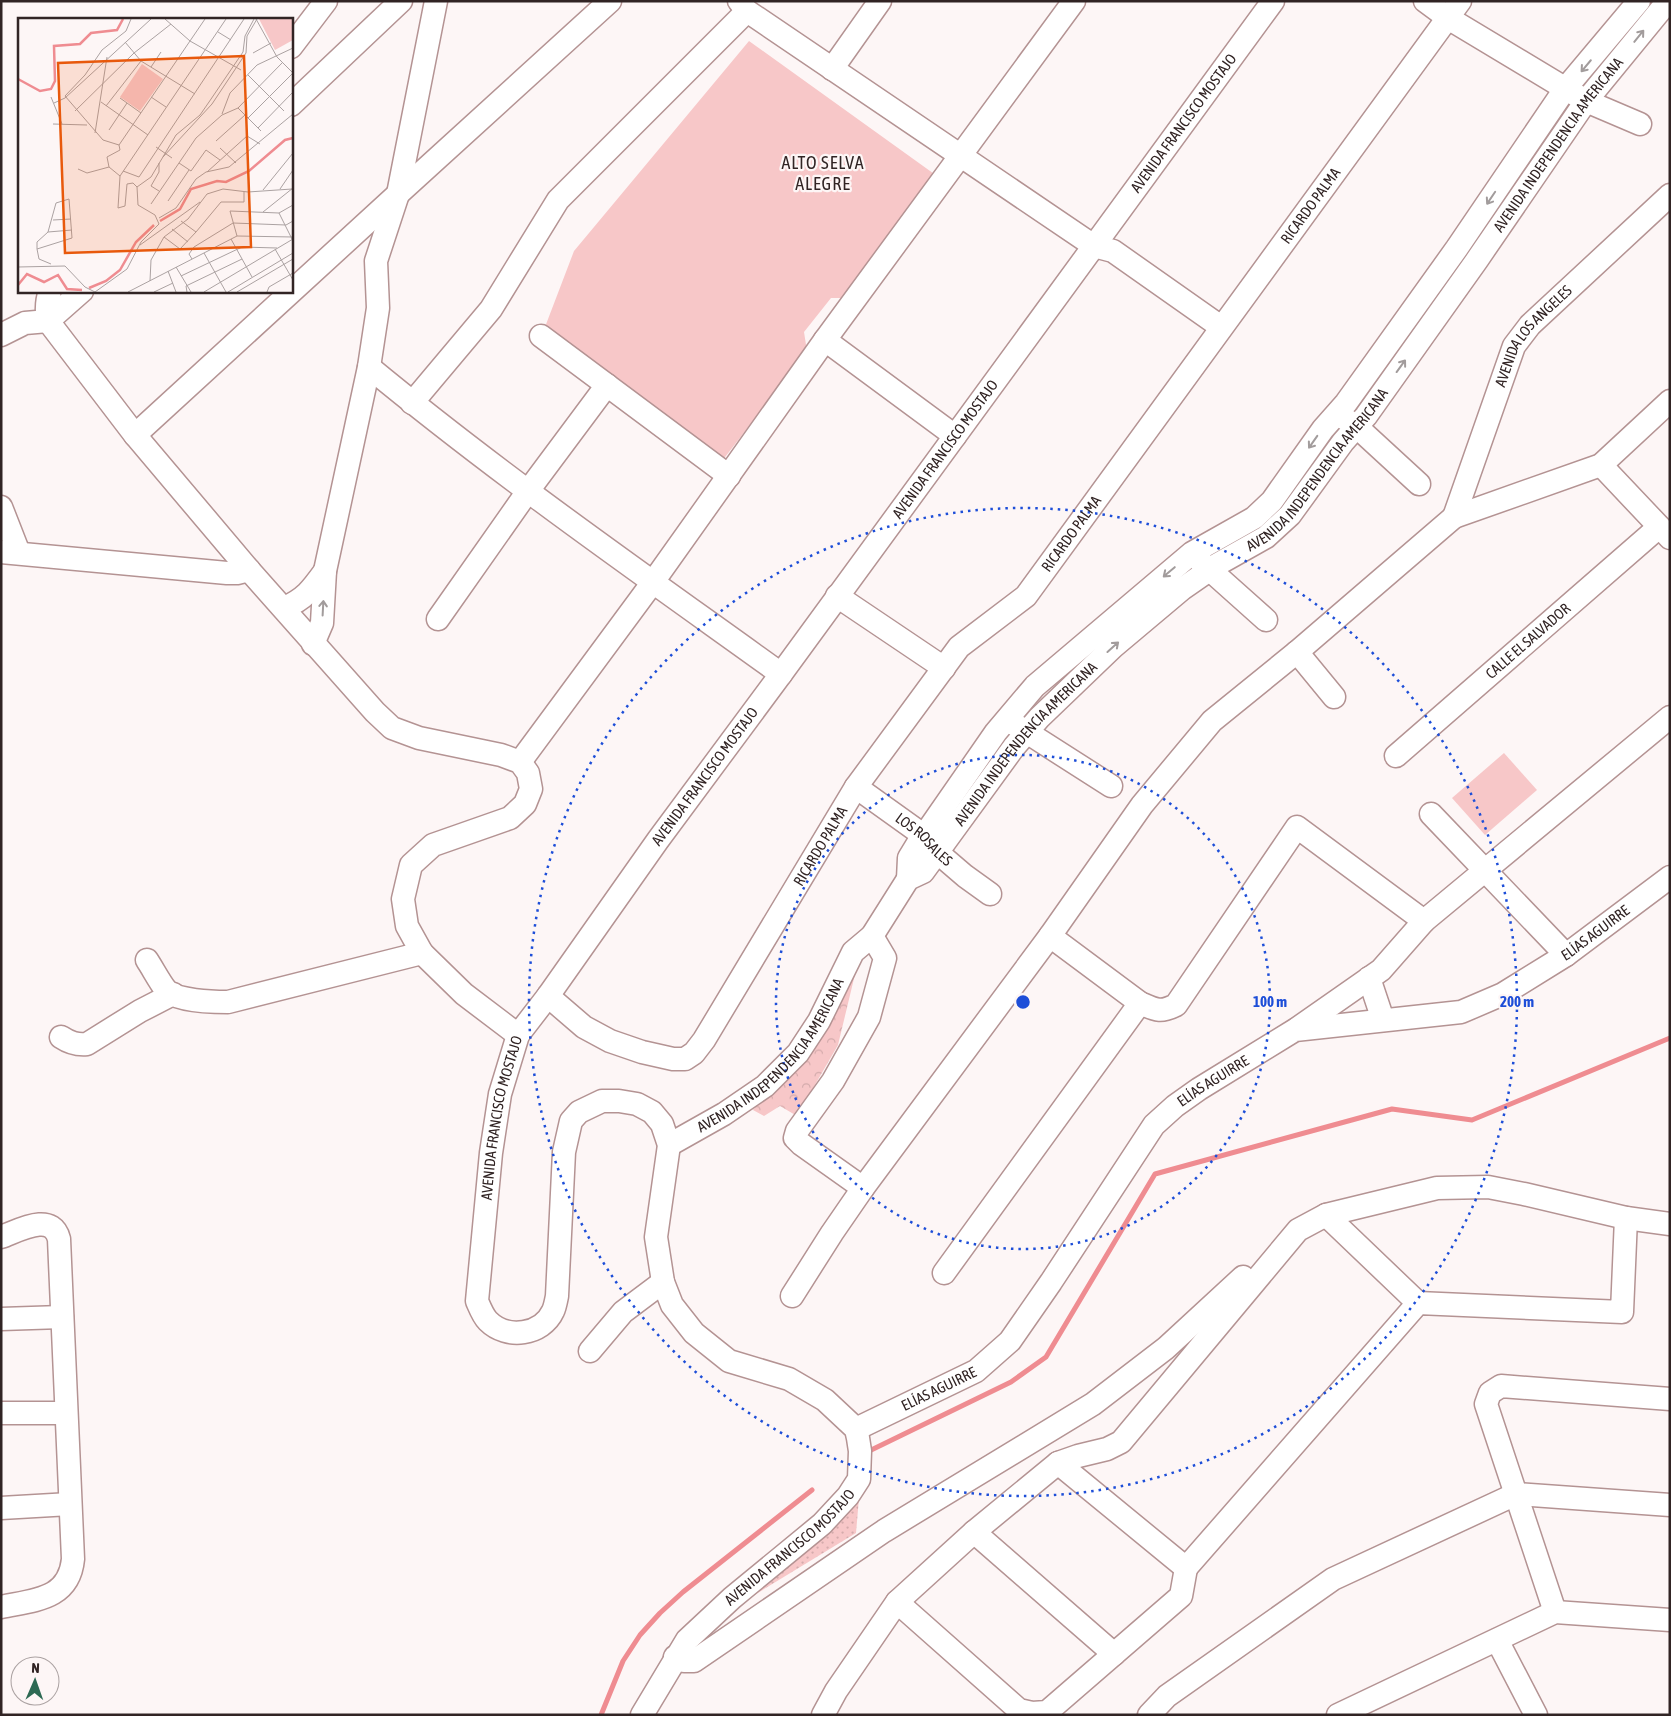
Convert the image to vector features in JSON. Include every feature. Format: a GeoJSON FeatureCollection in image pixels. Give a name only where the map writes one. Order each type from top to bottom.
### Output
{"type":"FeatureCollection","features":[{"type":"Feature","properties":{"kind":"street"},"geometry":{"type":"LineString","coordinates":[[292,46],[326,1]]}},
{"type":"Feature","properties":{"kind":"street"},"geometry":{"type":"LineString","coordinates":[[292,104],[401,1]]}},
{"type":"Feature","properties":{"kind":"street"},"geometry":{"type":"LineString","coordinates":[[313,644],[322,623],[325,571],[369,367],[378,308],[376,262],[398,194],[436,1]]}},
{"type":"Feature","properties":{"kind":"street"},"geometry":{"type":"LineString","coordinates":[[292,291],[610,1]]}},
{"type":"Feature","properties":{"kind":"street"},"geometry":{"type":"LineString","coordinates":[[832,69],[880,1]]}},
{"type":"Feature","properties":{"kind":"street"},"geometry":{"type":"LineString","coordinates":[[520,762],[653,582],[825,340],[1074,1]]}},
{"type":"Feature","properties":{"kind":"street","name":"AVENIDA FRANCISCO MOSTAJO"},"geometry":{"type":"LineString","coordinates":[[642,1715],[675,1657],[687,1640],[710,1617],[822,1524],[848,1496],[859,1479],[860,1451],[856,1429],[825,1400],[789,1379],[729,1361],[694,1333],[672,1305],[663,1282],[656,1237],[669,1145],[662,1124],[652,1112],[637,1104],[619,1101],[602,1102],[579,1112],[571,1121],[564,1152],[557,1296],[553,1312],[545,1322],[534,1329],[522,1333],[510,1333],[499,1329],[489,1322],[477,1301],[491,1153],[500,1094],[518,1035],[548,996],[658,840],[782,674],[837,596],[1274,1]]}},
{"type":"Feature","properties":{"kind":"street"},"geometry":{"type":"LineString","coordinates":[[1425,1],[1454,10],[1565,89],[1586,101],[1640,124]]}},
{"type":"Feature","properties":{"kind":"street","name":"AVENIDA INDEPENDENCIA AMERICANA"},"geometry":{"type":"LineString","coordinates":[[669,1145],[724,1114],[765,1086],[798,1053],[819,1021],[854,952],[872,936],[908,879],[908,858],[922,835],[928,830],[996,732],[1035,686],[1192,553],[1254,518],[1272,501],[1457,248],[1565,89],[1639,1]]}},
{"type":"Feature","properties":{"kind":"street","name":"AVENIDA INDEPENDENCIA AMERICANA"},"geometry":{"type":"LineString","coordinates":[[908,879],[923,872],[1039,718],[1113,647],[1182,589],[1209,570],[1266,537],[1290,515],[1357,427],[1477,260],[1586,101],[1668,1]]}},
{"type":"Feature","properties":{"kind":"street"},"geometry":{"type":"LineString","coordinates":[[412,403],[491,309],[558,200],[743,6],[832,69],[1094,246],[1113,251],[1221,327]]}},
{"type":"Feature","properties":{"kind":"street","name":"RICARDO PALMA"},"geometry":{"type":"LineString","coordinates":[[548,996],[584,1027],[610,1041],[642,1052],[673,1059],[684,1059],[694,1053],[704,1040],[856,787],[959,647],[1026,596],[1454,10]]}},
{"type":"Feature","properties":{"kind":"street","name":"AVENIDA LOS ANGELES"},"geometry":{"type":"LineString","coordinates":[[1454,517],[1514,346],[1530,325],[1670,195]]}},
{"type":"Feature","properties":{"kind":"street"},"geometry":{"type":"LineString","coordinates":[[50,292],[46,305],[48,321],[135,435],[249,570],[374,712],[392,728],[418,738],[501,755],[520,762],[528,773],[532,789],[525,804],[510,818],[433,845],[411,865],[403,899],[407,926],[422,953],[464,994],[518,1035]]}},
{"type":"Feature","properties":{"kind":"street"},"geometry":{"type":"LineString","coordinates":[[1,335],[25,322],[48,321],[81,292]]}},
{"type":"Feature","properties":{"kind":"street"},"geometry":{"type":"LineString","coordinates":[[135,435],[291,292]]}},
{"type":"Feature","properties":{"kind":"street"},"geometry":{"type":"LineString","coordinates":[[541,336],[729,476]]}},
{"type":"Feature","properties":{"kind":"street"},"geometry":{"type":"LineString","coordinates":[[825,340],[955,436]]}},
{"type":"Feature","properties":{"kind":"street"},"geometry":{"type":"LineString","coordinates":[[369,367],[412,403],[528,491],[782,674]]}},
{"type":"Feature","properties":{"kind":"street"},"geometry":{"type":"LineString","coordinates":[[438,619],[528,491],[607,385]]}},
{"type":"Feature","properties":{"kind":"street"},"geometry":{"type":"LineString","coordinates":[[792,1296],[832,1233],[864,1188],[1050,936],[1142,805],[1212,721],[1297,652],[1454,517],[1601,465],[1670,401]]}},
{"type":"Feature","properties":{"kind":"street"},"geometry":{"type":"LineString","coordinates":[[1337,414],[1357,427],[1419,484]]}},
{"type":"Feature","properties":{"kind":"street"},"geometry":{"type":"LineString","coordinates":[[1601,465],[1664,532]]}},
{"type":"Feature","properties":{"kind":"street"},"geometry":{"type":"LineString","coordinates":[[1,507],[10,553],[227,573],[249,570]]}},
{"type":"Feature","properties":{"kind":"street"},"geometry":{"type":"LineString","coordinates":[[198,569],[212,555],[216,529]]}},
{"type":"Feature","properties":{"kind":"street","name":"CALLE EL SALVADOR"},"geometry":{"type":"LineString","coordinates":[[1396,756],[1664,532]]}},
{"type":"Feature","properties":{"kind":"street"},"geometry":{"type":"LineString","coordinates":[[1192,553],[1266,620]]}},
{"type":"Feature","properties":{"kind":"street"},"geometry":{"type":"LineString","coordinates":[[284,608],[296,603],[308,594],[325,571]]}},
{"type":"Feature","properties":{"kind":"street"},"geometry":{"type":"LineString","coordinates":[[837,596],[944,668]]}},
{"type":"Feature","properties":{"kind":"street"},"geometry":{"type":"LineString","coordinates":[[1297,652],[1334,697]]}},
{"type":"Feature","properties":{"kind":"street"},"geometry":{"type":"LineString","coordinates":[[1295,1030],[1380,970],[1424,921],[1670,717]]}},
{"type":"Feature","properties":{"kind":"street"},"geometry":{"type":"LineString","coordinates":[[1007,719],[1111,786]]}},
{"type":"Feature","properties":{"kind":"street","name":"LOS ROSALES"},"geometry":{"type":"LineString","coordinates":[[856,787],[922,835],[937,852],[990,894]]}},
{"type":"Feature","properties":{"kind":"street"},"geometry":{"type":"LineString","coordinates":[[1431,814],[1566,955]]}},
{"type":"Feature","properties":{"kind":"street"},"geometry":{"type":"LineString","coordinates":[[1050,936],[1140,1003],[1164,1011],[1176,1005],[1297,827],[1424,921]]}},
{"type":"Feature","properties":{"kind":"street","name":"ELÍAS AGUIRRE"},"geometry":{"type":"LineString","coordinates":[[856,1429],[870,1420],[976,1371],[1010,1341],[1154,1125],[1198,1089],[1295,1030],[1461,1012],[1503,994],[1566,955],[1670,877]]}},
{"type":"Feature","properties":{"kind":"street"},"geometry":{"type":"LineString","coordinates":[[864,1188],[795,1138],[797,1131],[833,1081],[869,1018],[885,958],[872,936]]}},
{"type":"Feature","properties":{"kind":"street"},"geometry":{"type":"LineString","coordinates":[[146,960],[167,991],[210,1002],[228,1002],[422,953]]}},
{"type":"Feature","properties":{"kind":"street"},"geometry":{"type":"LineString","coordinates":[[1369,978],[1383,1020]]}},
{"type":"Feature","properties":{"kind":"street"},"geometry":{"type":"LineString","coordinates":[[61,1037],[79,1045],[87,1044],[140,1011],[173,994]]}},
{"type":"Feature","properties":{"kind":"street"},"geometry":{"type":"LineString","coordinates":[[944,1273],[1140,1003]]}},
{"type":"Feature","properties":{"kind":"street"},"geometry":{"type":"LineString","coordinates":[[675,1657],[684,1661],[694,1661],[884,1531],[1093,1404],[1166,1348],[1282,1241],[1326,1215],[1437,1188],[1488,1187],[1626,1218],[1670,1224]]}},
{"type":"Feature","properties":{"kind":"street"},"geometry":{"type":"LineString","coordinates":[[1326,1215],[1418,1303],[1622,1312],[1626,1218]]}},
{"type":"Feature","properties":{"kind":"street"},"geometry":{"type":"LineString","coordinates":[[1,1237],[39,1224],[48,1225],[56,1230],[59,1238],[73,1559],[72,1572],[58,1592],[46,1597],[1,1608]]}},
{"type":"Feature","properties":{"kind":"street"},"geometry":{"type":"LineString","coordinates":[[822,1715],[896,1602],[974,1532],[1058,1463],[1078,1456],[1107,1450],[1121,1442],[1298,1230]]}},
{"type":"Feature","properties":{"kind":"street"},"geometry":{"type":"LineString","coordinates":[[590,1351],[623,1312],[663,1282]]}},
{"type":"Feature","properties":{"kind":"street"},"geometry":{"type":"LineString","coordinates":[[896,1602],[1019,1710],[1032,1714],[1047,1712],[1181,1596],[1186,1568],[1418,1303]]}},
{"type":"Feature","properties":{"kind":"street"},"geometry":{"type":"LineString","coordinates":[[1,1319],[62,1317]]}},
{"type":"Feature","properties":{"kind":"street"},"geometry":{"type":"LineString","coordinates":[[1555,1612],[1486,1404],[1490,1393],[1501,1386],[1670,1398]]}},
{"type":"Feature","properties":{"kind":"street"},"geometry":{"type":"LineString","coordinates":[[1,1413],[66,1413]]}},
{"type":"Feature","properties":{"kind":"street"},"geometry":{"type":"LineString","coordinates":[[1058,1463],[1186,1568]]}},
{"type":"Feature","properties":{"kind":"street"},"geometry":{"type":"LineString","coordinates":[[1149,1715],[1167,1696],[1333,1580],[1516,1494],[1670,1505]]}},
{"type":"Feature","properties":{"kind":"street"},"geometry":{"type":"LineString","coordinates":[[1,1508],[70,1504]]}},
{"type":"Feature","properties":{"kind":"street"},"geometry":{"type":"LineString","coordinates":[[974,1532],[1114,1654]]}},
{"type":"Feature","properties":{"kind":"street"},"geometry":{"type":"LineString","coordinates":[[1338,1715],[1555,1612],[1670,1620]]}},
{"type":"Feature","properties":{"kind":"street"},"geometry":{"type":"LineString","coordinates":[[1498,1640],[1536,1715]]}},
{"type":"Feature","properties":{"kind":"green space"},"geometry":{"type":"Polygon","coordinates":[[[749,41],[937,176],[846,298],[831,298],[804,332],[807,351],[722,461],[545,327],[574,251],[749,41]]]}},
{"type":"Feature","properties":{"kind":"green space"},"geometry":{"type":"Polygon","coordinates":[[[1504,753],[1537,790],[1485,835],[1452,798],[1504,753]]]}},
{"type":"Feature","properties":{"kind":"green space"},"geometry":{"type":"Polygon","coordinates":[[[857,966],[838,1045],[797,1116],[780,1106],[764,1116],[753,1110],[797,1056],[857,966]]]}},
{"type":"Feature","properties":{"kind":"green space"},"geometry":{"type":"Polygon","coordinates":[[[859,1498],[856,1533],[720,1616],[859,1498]]]}},
{"type":"Feature","properties":{"kind":"waterway"},"geometry":{"type":"LineString","coordinates":[[865,1453],[1011,1382],[1046,1357],[1155,1174],[1392,1109],[1472,1120],[1670,1038]]}},
{"type":"Feature","properties":{"kind":"waterway"},"geometry":{"type":"LineString","coordinates":[[601,1715],[623,1661],[640,1635],[660,1613],[683,1592],[812,1490]]}},
{"type":"Feature","properties":{"kind":"district","name":"ALTO SELVA ALEGRE"},"geometry":{"type":"Point","coordinates":[823,173]}}]}
